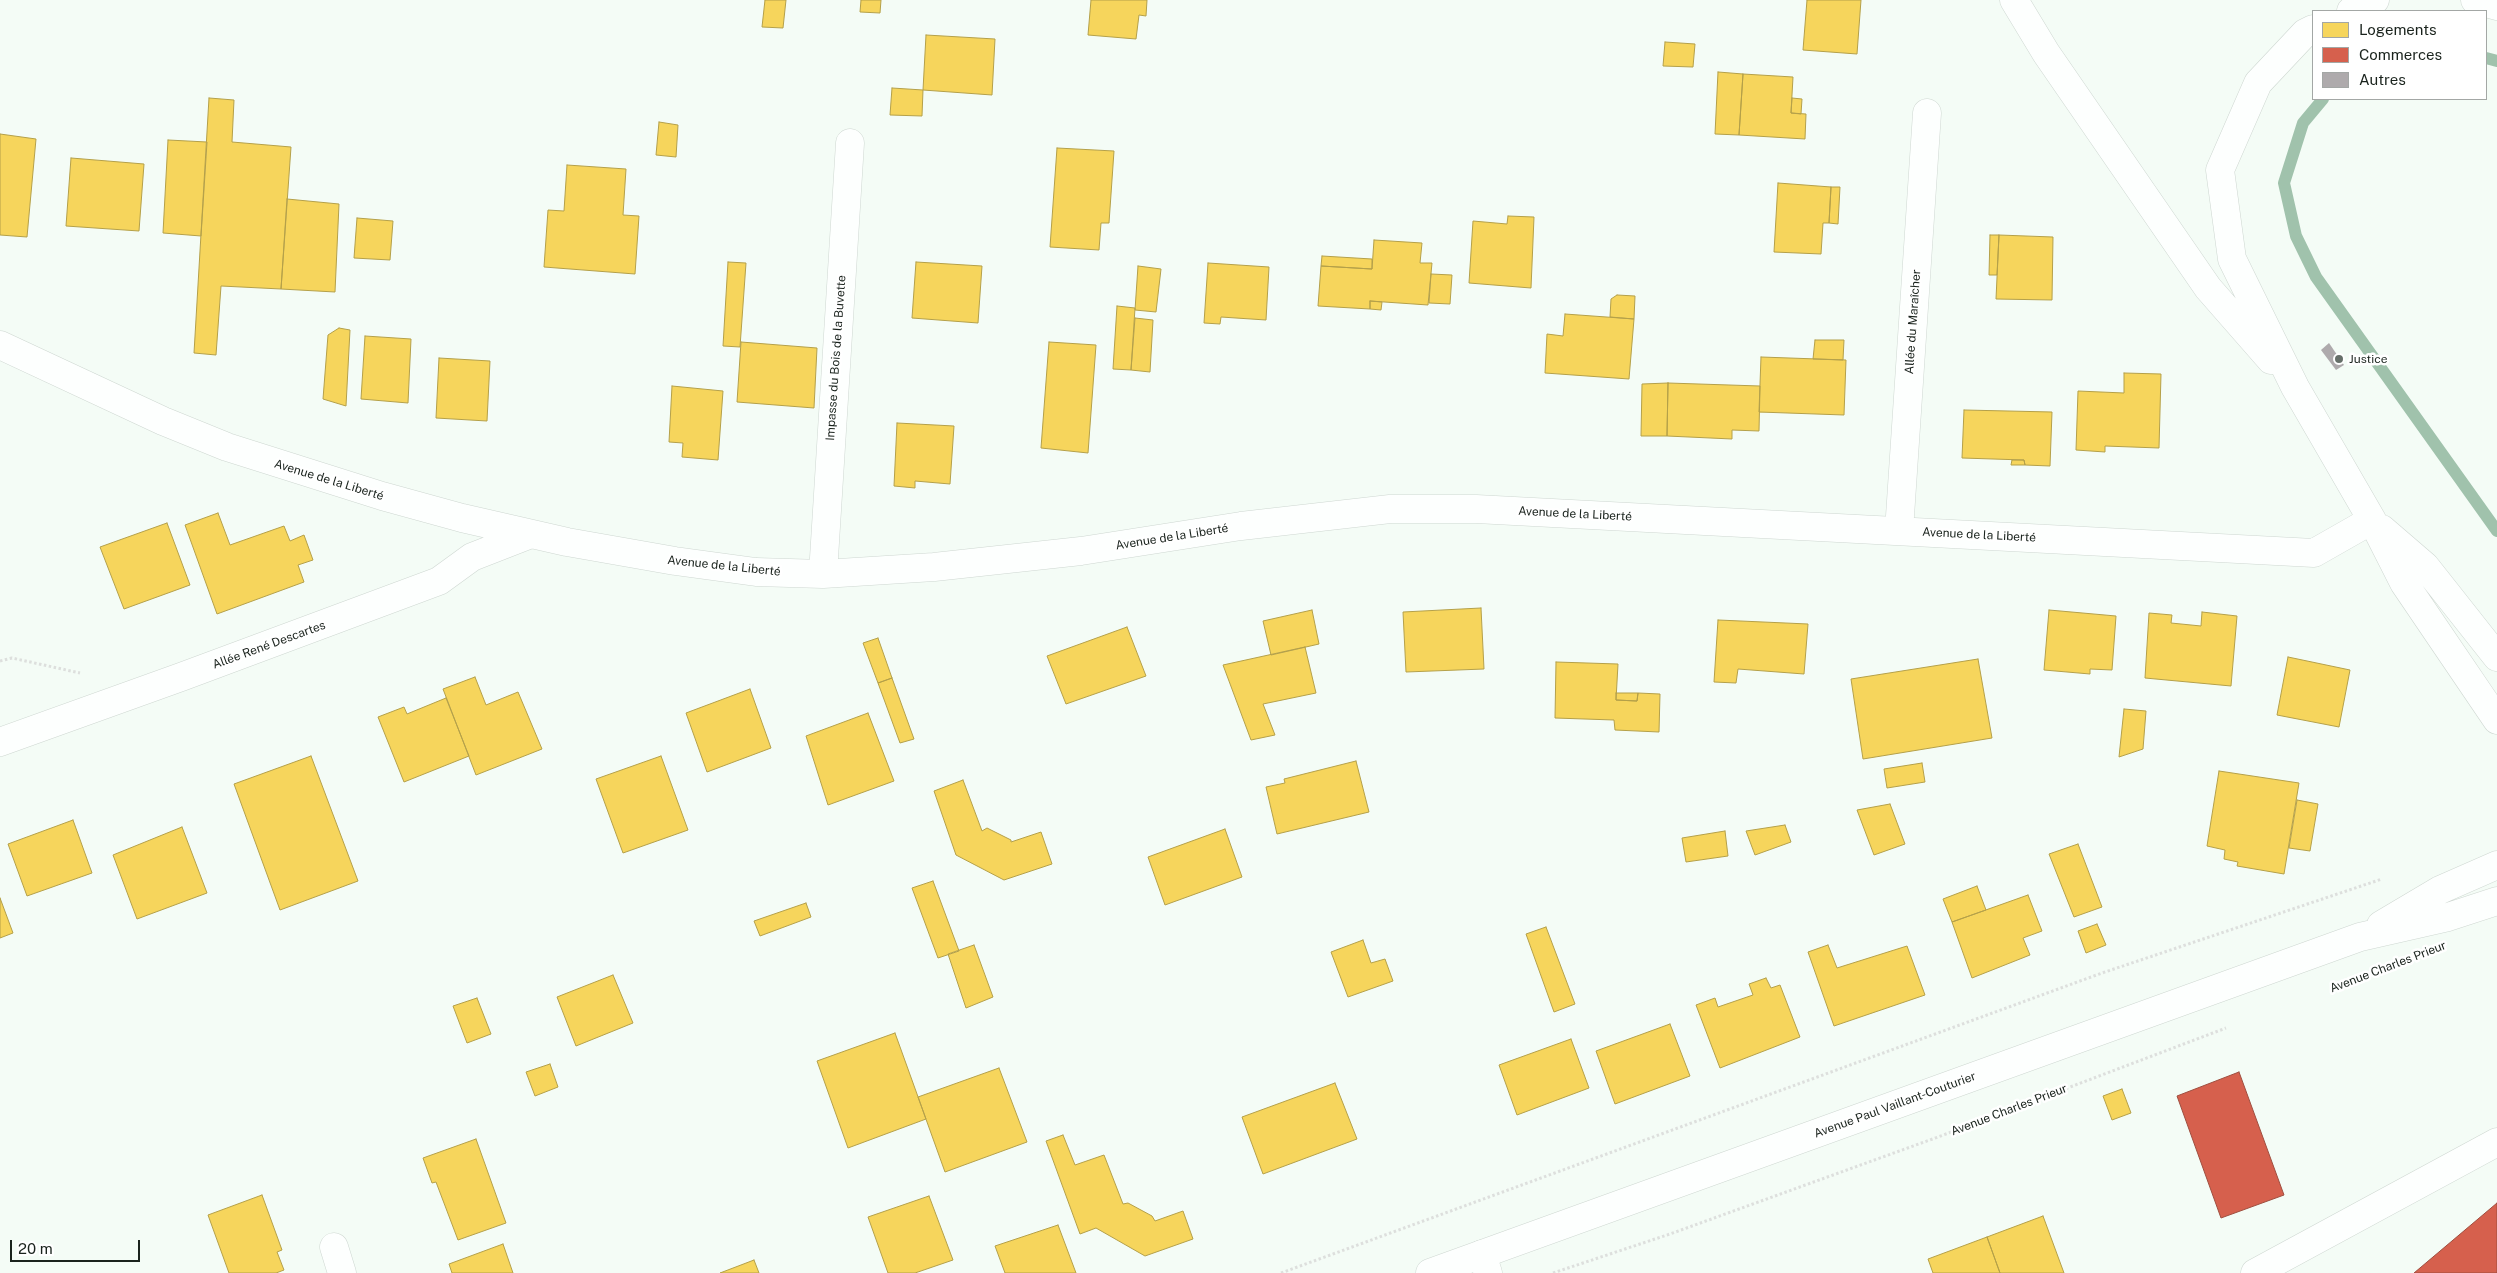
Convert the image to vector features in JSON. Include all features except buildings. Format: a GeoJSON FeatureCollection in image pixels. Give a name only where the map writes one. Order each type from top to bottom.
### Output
{"type":"FeatureCollection","features":[{"type":"Feature","properties":{"kind":"street"},"geometry":{"type":"LineString","coordinates":[[2014,0],[2046,53],[2208,288],[2295,387]]}},
{"type":"Feature","properties":{"kind":"street"},"geometry":{"type":"LineString","coordinates":[[2353,10],[2374,0]]}},
{"type":"Feature","properties":{"kind":"street"},"geometry":{"type":"LineString","coordinates":[[2475,0],[2497,6]]}},
{"type":"Feature","properties":{"kind":"street"},"geometry":{"type":"LineString","coordinates":[[2312,30],[2305,33],[2258,83],[2220,170],[2232,259],[2295,387],[2372,520],[2404,583],[2497,720]]}},
{"type":"Feature","properties":{"kind":"street","name":"Allée du Maraîcher"},"geometry":{"type":"LineString","coordinates":[[1899,531],[1926,113]]}},
{"type":"Feature","properties":{"kind":"street","name":"Impasse du Bois de la Buvette"},"geometry":{"type":"LineString","coordinates":[[823,574],[850,143]]}},
{"type":"Feature","properties":{"kind":"street","name":"Avenue de la Liberté"},"geometry":{"type":"LineString","coordinates":[[0,344],[163,421],[227,447],[382,496],[531,534],[675,561],[756,572],[823,574],[944,566],[1081,551],[1241,526],[1390,510],[1476,509],[2314,552],[2372,520]]}},
{"type":"Feature","properties":{"kind":"street"},"geometry":{"type":"LineString","coordinates":[[2372,520],[2425,566],[2497,657]]}},
{"type":"Feature","properties":{"kind":"street","name":"Allée René Descartes"},"geometry":{"type":"LineString","coordinates":[[0,742],[439,581],[472,557],[531,534]]}},
{"type":"Feature","properties":{"kind":"street","name":"Avenue Paul Vaillant-Couturier"},"geometry":{"type":"LineString","coordinates":[[2360,937],[2440,890],[2495,861]]}},
{"type":"Feature","properties":{"kind":"street","name":"Avenue Paul Vaillant-Couturier"},"geometry":{"type":"LineString","coordinates":[[1430,1273],[1485,1264],[2360,937],[2448,917],[2497,901]]}},
{"type":"Feature","properties":{"kind":"street"},"geometry":{"type":"LineString","coordinates":[[2254,1273],[2497,1142]]}},
{"type":"Feature","properties":{"kind":"street"},"geometry":{"type":"LineString","coordinates":[[334,1247],[342,1273]]}},
{"type":"Feature","properties":{"kind":"path"},"geometry":{"type":"LineString","coordinates":[[0,661],[12,658],[87,674]]}},
{"type":"Feature","properties":{"kind":"path"},"geometry":{"type":"LineString","coordinates":[[1281,1273],[2102,973],[2391,876]]}},
{"type":"Feature","properties":{"kind":"path","name":"Avenue Charles Prieur"},"geometry":{"type":"LineString","coordinates":[[1553,1273],[1670,1234],[1910,1147],[2232,1025]]}},
{"type":"Feature","properties":{"kind":"waterway"},"geometry":{"type":"LineString","coordinates":[[2487,58],[2497,61]]}},
{"type":"Feature","properties":{"kind":"waterway"},"geometry":{"type":"LineString","coordinates":[[2322,100],[2303,123],[2284,183],[2296,236],[2316,277],[2497,531]]}},
{"type":"Feature","properties":{"kind":"place","name":"Justice"},"geometry":{"type":"Point","coordinates":[2339,359]}}]}
